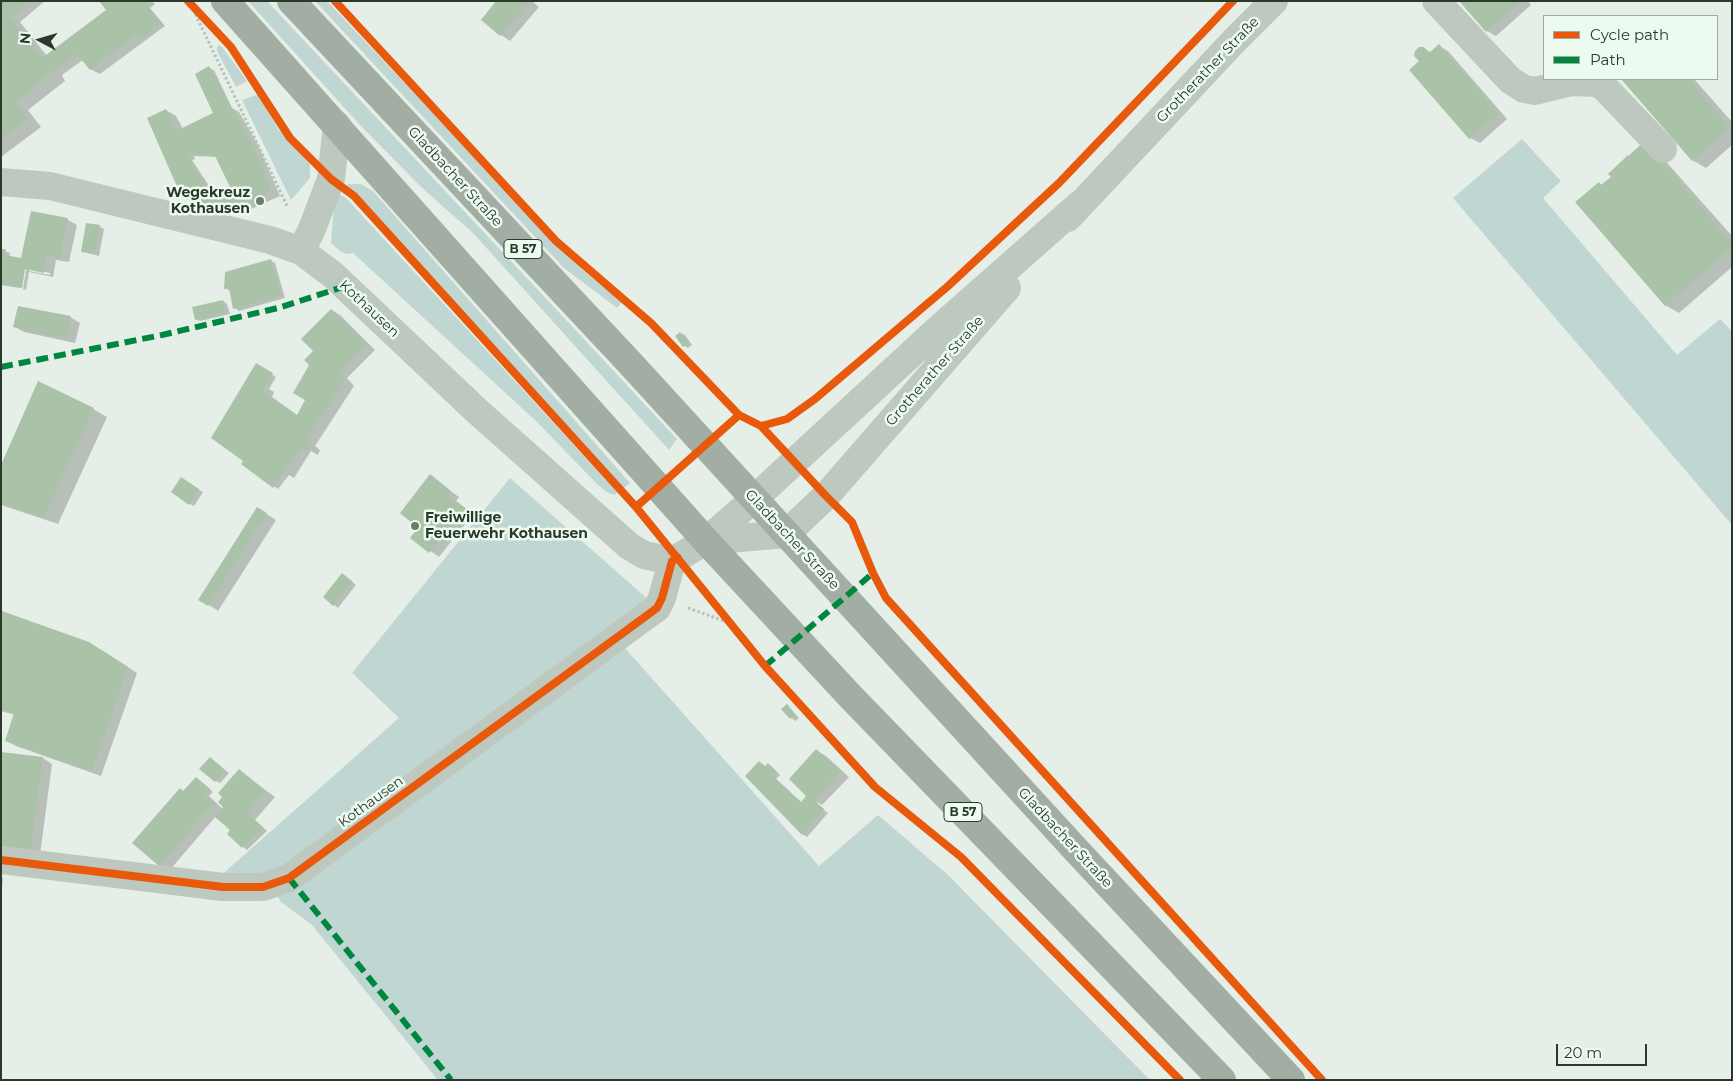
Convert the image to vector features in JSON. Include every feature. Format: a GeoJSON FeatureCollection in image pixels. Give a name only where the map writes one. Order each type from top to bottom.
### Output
{"type":"FeatureCollection","features":[{"type":"Feature","properties":{"kind":"main road","name":"B 57"},"geometry":{"type":"LineString","coordinates":[[225,1],[706,541],[850,696],[1222,1080]]}},
{"type":"Feature","properties":{"kind":"main road","name":"Gladbacher Straße"},"geometry":{"type":"LineString","coordinates":[[291,1],[629,362],[1076,850],[1291,1080]]}},
{"type":"Feature","properties":{"kind":"street","name":"Grotherather Straße"},"geometry":{"type":"LineString","coordinates":[[786,534],[826,496],[1080,204],[1274,1]]}},
{"type":"Feature","properties":{"kind":"street"},"geometry":{"type":"LineString","coordinates":[[1436,1],[1510,80],[1524,89],[1535,91],[1572,82],[1595,83],[1604,86],[1663,149]]}},
{"type":"Feature","properties":{"kind":"street"},"geometry":{"type":"LineString","coordinates":[[306,240],[331,179],[337,125]]}},
{"type":"Feature","properties":{"kind":"street","name":"Kothausen"},"geometry":{"type":"LineString","coordinates":[[1,182],[50,186],[270,240],[306,240],[334,275],[477,411],[629,546],[644,555],[672,561],[662,598],[657,608],[289,878],[263,887],[223,887],[1,860]]}},
{"type":"Feature","properties":{"kind":"street","name":"Grotherather Straße"},"geometry":{"type":"LineString","coordinates":[[706,541],[936,331],[1080,204]]}},
{"type":"Feature","properties":{"kind":"street"},"geometry":{"type":"LineString","coordinates":[[672,561],[706,541],[786,534]]}},
{"type":"Feature","properties":{"kind":"path"},"geometry":{"type":"LineString","coordinates":[[191,5],[211,26]]}},
{"type":"Feature","properties":{"kind":"path"},"geometry":{"type":"LineString","coordinates":[[191,5],[291,214],[306,240]]}},
{"type":"Feature","properties":{"kind":"path"},"geometry":{"type":"LineString","coordinates":[[662,598],[730,623]]}},
{"type":"Feature","properties":{"kind":"shaded area"},"geometry":{"type":"Polygon","coordinates":[[[248,1],[267,1],[553,306],[677,439],[669,450],[473,233],[419,185],[360,125],[248,1]]]}},
{"type":"Feature","properties":{"kind":"shaded area"},"geometry":{"type":"Polygon","coordinates":[[[315,1],[327,1],[569,257],[622,302],[617,308],[564,268],[315,1]]]}},
{"type":"Feature","properties":{"kind":"shaded area"},"geometry":{"type":"Polygon","coordinates":[[[219,45],[247,81],[236,87],[217,51],[219,45]]]}},
{"type":"Feature","properties":{"kind":"shaded area"},"geometry":{"type":"Polygon","coordinates":[[[259,94],[278,129],[310,164],[310,178],[291,200],[242,100],[259,94]]]}},
{"type":"Feature","properties":{"kind":"shaded area"},"geometry":{"type":"Polygon","coordinates":[[[1522,139],[1561,181],[1543,198],[1677,355],[1720,319],[1732,331],[1732,525],[1453,198],[1522,139]]]}},
{"type":"Feature","properties":{"kind":"shaded area"},"geometry":{"type":"Polygon","coordinates":[[[361,184],[373,191],[630,483],[623,489],[354,191],[346,185],[361,184]]]}},
{"type":"Feature","properties":{"kind":"shaded area"},"geometry":{"type":"Polygon","coordinates":[[[337,193],[346,198],[617,492],[615,495],[608,493],[598,485],[536,421],[353,253],[346,254],[331,243],[337,193]]]}},
{"type":"Feature","properties":{"kind":"shaded area"},"geometry":{"type":"Polygon","coordinates":[[[510,478],[667,616],[624,647],[819,866],[878,815],[948,875],[1150,1080],[438,1080],[312,925],[281,902],[264,876],[218,878],[399,718],[352,673],[510,478]]]}},
{"type":"Feature","properties":{"kind":"building"},"geometry":{"type":"Polygon","coordinates":[[[1,1],[30,1],[10,17],[42,58],[106,10],[99,1],[143,1],[162,23],[139,40],[135,35],[90,70],[76,53],[15,102],[28,119],[1,139],[1,1]]]}},
{"type":"Feature","properties":{"kind":"building"},"geometry":{"type":"Polygon","coordinates":[[[496,1],[530,1],[500,36],[481,20],[496,1]]]}},
{"type":"Feature","properties":{"kind":"building"},"geometry":{"type":"Polygon","coordinates":[[[1459,1],[1520,1],[1486,32],[1459,1]]]}},
{"type":"Feature","properties":{"kind":"building"},"geometry":{"type":"Polygon","coordinates":[[[1439,44],[1499,114],[1469,139],[1409,70],[1419,61],[1414,56],[1415,51],[1419,47],[1424,47],[1429,53],[1439,44]]]}},
{"type":"Feature","properties":{"kind":"building"},"geometry":{"type":"Polygon","coordinates":[[[209,66],[249,139],[272,191],[222,210],[182,198],[147,118],[166,109],[178,130],[213,113],[195,74],[209,66]],[[186,154],[212,194],[231,189],[215,156],[186,154]]]}},
{"type":"Feature","properties":{"kind":"building"},"geometry":{"type":"Polygon","coordinates":[[[1622,80],[1689,80],[1730,127],[1692,161],[1622,80]]]}},
{"type":"Feature","properties":{"kind":"building"},"geometry":{"type":"Polygon","coordinates":[[[1645,141],[1732,243],[1732,247],[1665,306],[1575,202],[1599,182],[1601,185],[1611,177],[1608,174],[1626,155],[1628,156],[1645,141]]]}},
{"type":"Feature","properties":{"kind":"building"},"geometry":{"type":"Polygon","coordinates":[[[31,211],[68,218],[60,258],[47,255],[44,273],[25,269],[22,288],[1,284],[1,249],[6,249],[5,255],[21,258],[31,211]]]}},
{"type":"Feature","properties":{"kind":"building"},"geometry":{"type":"Polygon","coordinates":[[[86,223],[100,225],[95,254],[81,252],[86,223]]]}},
{"type":"Feature","properties":{"kind":"building"},"geometry":{"type":"Polygon","coordinates":[[[271,259],[281,296],[233,309],[229,288],[224,289],[225,272],[271,259]]]}},
{"type":"Feature","properties":{"kind":"building"},"geometry":{"type":"Polygon","coordinates":[[[223,300],[226,312],[195,320],[192,307],[223,300]]]}},
{"type":"Feature","properties":{"kind":"building"},"geometry":{"type":"Polygon","coordinates":[[[18,306],[71,316],[66,339],[13,327],[18,306]]]}},
{"type":"Feature","properties":{"kind":"building"},"geometry":{"type":"Polygon","coordinates":[[[331,309],[367,344],[339,372],[345,379],[306,440],[312,444],[308,451],[302,447],[273,488],[241,464],[243,461],[211,438],[256,363],[273,373],[263,391],[297,415],[305,400],[293,393],[309,365],[304,360],[313,351],[301,339],[331,309]]]}},
{"type":"Feature","properties":{"kind":"building"},"geometry":{"type":"Polygon","coordinates":[[[680,332],[689,342],[683,347],[675,336],[680,332]]]}},
{"type":"Feature","properties":{"kind":"building"},"geometry":{"type":"Polygon","coordinates":[[[38,381],[94,408],[44,517],[1,503],[1,465],[38,381]]]}},
{"type":"Feature","properties":{"kind":"building"},"geometry":{"type":"Polygon","coordinates":[[[430,474],[451,491],[448,495],[465,508],[429,553],[410,538],[418,528],[400,513],[430,474]]]}},
{"type":"Feature","properties":{"kind":"building"},"geometry":{"type":"Polygon","coordinates":[[[181,477],[199,489],[189,505],[171,492],[181,477]]]}},
{"type":"Feature","properties":{"kind":"building"},"geometry":{"type":"Polygon","coordinates":[[[257,507],[267,513],[208,606],[198,600],[257,507]]]}},
{"type":"Feature","properties":{"kind":"building"},"geometry":{"type":"Polygon","coordinates":[[[342,573],[353,582],[333,606],[323,597],[342,573]]]}},
{"type":"Feature","properties":{"kind":"building"},"geometry":{"type":"Polygon","coordinates":[[[2,611],[89,642],[128,667],[92,772],[5,741],[14,713],[1,709],[2,611]]]}},
{"type":"Feature","properties":{"kind":"building"},"geometry":{"type":"Polygon","coordinates":[[[787,704],[796,715],[790,719],[781,709],[787,704]]]}},
{"type":"Feature","properties":{"kind":"building"},"geometry":{"type":"Polygon","coordinates":[[[816,749],[841,771],[814,800],[824,809],[802,835],[745,776],[759,761],[765,766],[768,763],[777,772],[773,776],[801,802],[806,796],[789,779],[816,749]]]}},
{"type":"Feature","properties":{"kind":"building"},"geometry":{"type":"Polygon","coordinates":[[[1,752],[43,757],[31,850],[1,846],[1,752]]]}},
{"type":"Feature","properties":{"kind":"building"},"geometry":{"type":"Polygon","coordinates":[[[210,757],[225,770],[215,782],[199,769],[210,757]]]}},
{"type":"Feature","properties":{"kind":"building"},"geometry":{"type":"Polygon","coordinates":[[[239,769],[266,791],[247,813],[264,828],[242,848],[227,834],[230,830],[215,817],[223,807],[218,802],[222,797],[218,793],[239,769]]]}},
{"type":"Feature","properties":{"kind":"building"},"geometry":{"type":"Polygon","coordinates":[[[196,777],[210,789],[204,794],[214,803],[159,866],[132,843],[180,788],[183,791],[196,777]]]}},
{"type":"Feature","properties":{"kind":"marked path"},"geometry":{"type":"LineString","coordinates":[[1,367],[162,335],[278,308],[346,286]]}},
{"type":"Feature","properties":{"kind":"marked path"},"geometry":{"type":"LineString","coordinates":[[765,666],[873,573]]}},
{"type":"Feature","properties":{"kind":"marked path"},"geometry":{"type":"LineString","coordinates":[[289,878],[451,1080]]}},
{"type":"Feature","properties":{"kind":"cycle path"},"geometry":{"type":"LineString","coordinates":[[188,1],[231,47],[290,138],[331,179],[354,196],[636,507],[765,666],[875,787],[961,857],[1180,1080]]}},
{"type":"Feature","properties":{"kind":"cycle path"},"geometry":{"type":"LineString","coordinates":[[335,1],[556,241],[651,323],[739,415],[761,426],[852,522],[873,573],[886,598],[1322,1080]]}},
{"type":"Feature","properties":{"kind":"cycle path"},"geometry":{"type":"LineString","coordinates":[[761,426],[787,419],[815,399],[947,287],[1059,183],[1233,1]]}},
{"type":"Feature","properties":{"kind":"cycle path"},"geometry":{"type":"LineString","coordinates":[[636,507],[739,415]]}},
{"type":"Feature","properties":{"kind":"cycle path"},"geometry":{"type":"LineString","coordinates":[[1,860],[223,887],[263,887],[289,878],[657,608],[662,598],[672,561],[678,558]]}},
{"type":"Feature","properties":{"kind":"place","name":"Wegekreuz Kothausen"},"geometry":{"type":"Point","coordinates":[260,201]}},
{"type":"Feature","properties":{"kind":"place","name":"Freiwillige Feuerwehr Kothausen"},"geometry":{"type":"Point","coordinates":[415,526]}}]}
